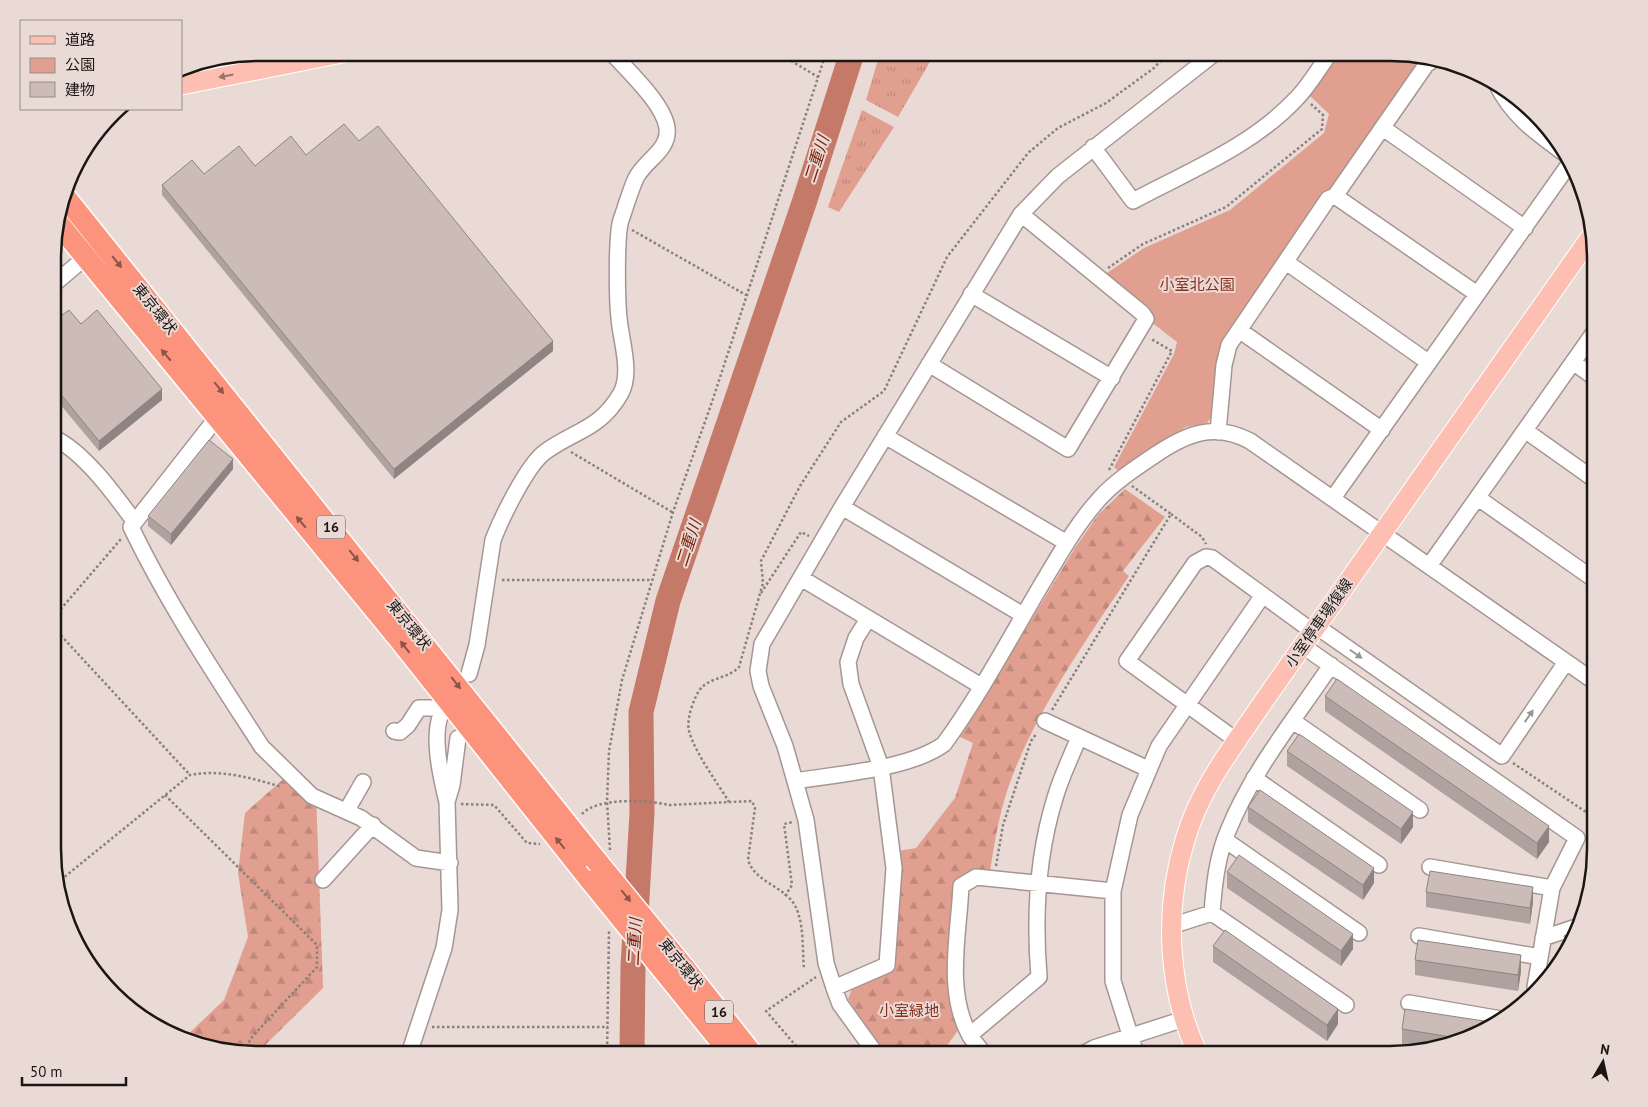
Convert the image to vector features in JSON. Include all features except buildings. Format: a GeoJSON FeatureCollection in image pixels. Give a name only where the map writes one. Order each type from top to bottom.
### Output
{"type":"FeatureCollection","features":[{"type":"Feature","properties":{"kind":"highway","name":"東京環状"},"geometry":{"type":"LineString","coordinates":[[70,202],[746,1046]]}},
{"type":"Feature","properties":{"kind":"highway","name":"東京環状"},"geometry":{"type":"LineString","coordinates":[[63,230],[218,416],[446,706],[591,881],[724,1046]]}},
{"type":"Feature","properties":{"kind":"main road"},"geometry":{"type":"LineString","coordinates":[[182,85],[298,61]]}},
{"type":"Feature","properties":{"kind":"main road","name":"小室停車場復線"},"geometry":{"type":"LineString","coordinates":[[1195,1046],[1184,1019],[1173,960],[1171,926],[1174,894],[1185,838],[1204,793],[1236,740],[1586,244]]}},
{"type":"Feature","properties":{"kind":"street"},"geometry":{"type":"LineString","coordinates":[[469,674],[477,645],[493,540],[498,526],[529,470],[543,453],[597,424],[622,391],[625,376],[619,317],[618,237],[620,224],[636,177],[661,151],[668,130],[664,114],[620,61]]}},
{"type":"Feature","properties":{"kind":"street"},"geometry":{"type":"LineString","coordinates":[[870,1046],[840,1004],[828,969],[806,820],[785,746],[761,686],[758,671],[762,644],[842,507],[1021,214],[1058,176],[1203,61]]}},
{"type":"Feature","properties":{"kind":"street"},"geometry":{"type":"LineString","coordinates":[[1093,147],[1134,201],[1248,140],[1272,122],[1300,94],[1324,61]]}},
{"type":"Feature","properties":{"kind":"street"},"geometry":{"type":"LineString","coordinates":[[1218,432],[1224,365],[1229,345],[1328,199],[1335,196],[1426,65]]}},
{"type":"Feature","properties":{"kind":"street"},"geometry":{"type":"LineString","coordinates":[[1503,97],[1525,125],[1549,142]]}},
{"type":"Feature","properties":{"kind":"street"},"geometry":{"type":"LineString","coordinates":[[1383,128],[1525,228]]}},
{"type":"Feature","properties":{"kind":"street"},"geometry":{"type":"LineString","coordinates":[[1333,498],[1565,170]]}},
{"type":"Feature","properties":{"kind":"street"},"geometry":{"type":"LineString","coordinates":[[1335,196],[1477,294]]}},
{"type":"Feature","properties":{"kind":"street"},"geometry":{"type":"LineString","coordinates":[[929,364],[1068,449],[1112,378],[1146,319],[1142,313],[1021,214]]}},
{"type":"Feature","properties":{"kind":"street"},"geometry":{"type":"LineString","coordinates":[[61,278],[102,243]]}},
{"type":"Feature","properties":{"kind":"street"},"geometry":{"type":"LineString","coordinates":[[1286,262],[1428,362]]}},
{"type":"Feature","properties":{"kind":"street"},"geometry":{"type":"LineString","coordinates":[[971,294],[1112,378]]}},
{"type":"Feature","properties":{"kind":"street"},"geometry":{"type":"LineString","coordinates":[[1239,330],[1382,430]]}},
{"type":"Feature","properties":{"kind":"street"},"geometry":{"type":"LineString","coordinates":[[1429,566],[1587,342]]}},
{"type":"Feature","properties":{"kind":"street"},"geometry":{"type":"LineString","coordinates":[[1573,362],[1587,372]]}},
{"type":"Feature","properties":{"kind":"street"},"geometry":{"type":"LineString","coordinates":[[133,524],[218,416]]}},
{"type":"Feature","properties":{"kind":"street"},"geometry":{"type":"LineString","coordinates":[[795,781],[881,767],[926,756],[944,744],[1067,543],[1090,510],[1122,478],[1182,438],[1204,431],[1233,433],[1250,440],[1587,676]]}},
{"type":"Feature","properties":{"kind":"street"},"geometry":{"type":"LineString","coordinates":[[1526,431],[1587,474]]}},
{"type":"Feature","properties":{"kind":"street"},"geometry":{"type":"LineString","coordinates":[[885,436],[1067,543]]}},
{"type":"Feature","properties":{"kind":"street"},"geometry":{"type":"LineString","coordinates":[[61,442],[67,445],[110,488],[133,524],[167,597],[262,747],[312,796],[347,810],[373,825],[416,858],[450,863]]}},
{"type":"Feature","properties":{"kind":"street"},"geometry":{"type":"LineString","coordinates":[[1478,498],[1587,574]]}},
{"type":"Feature","properties":{"kind":"street"},"geometry":{"type":"LineString","coordinates":[[842,507],[1023,615]]}},
{"type":"Feature","properties":{"kind":"street"},"geometry":{"type":"LineString","coordinates":[[1236,740],[1127,661],[1195,562],[1206,557],[1212,558],[1263,595],[1310,634],[1502,756],[1566,662]]}},
{"type":"Feature","properties":{"kind":"street"},"geometry":{"type":"LineString","coordinates":[[801,578],[981,686]]}},
{"type":"Feature","properties":{"kind":"street"},"geometry":{"type":"LineString","coordinates":[[1133,1046],[1113,981],[1113,891],[1130,815],[1159,746],[1186,704],[1263,595]]}},
{"type":"Feature","properties":{"kind":"street"},"geometry":{"type":"LineString","coordinates":[[834,988],[888,965],[894,868],[881,767],[851,684],[848,662],[856,638],[868,619]]}},
{"type":"Feature","properties":{"kind":"street"},"geometry":{"type":"LineString","coordinates":[[1310,634],[1331,665],[1577,838],[1552,888],[1536,981]]}},
{"type":"Feature","properties":{"kind":"street"},"geometry":{"type":"LineString","coordinates":[[1212,913],[1220,859],[1225,840],[1254,778],[1331,665]]}},
{"type":"Feature","properties":{"kind":"street"},"geometry":{"type":"LineString","coordinates":[[394,731],[400,732],[408,725],[419,708],[446,706],[437,731],[442,782],[447,803],[450,910],[444,948],[412,1046]]}},
{"type":"Feature","properties":{"kind":"street"},"geometry":{"type":"LineString","coordinates":[[1045,721],[1148,769]]}},
{"type":"Feature","properties":{"kind":"street"},"geometry":{"type":"LineString","coordinates":[[1293,722],[1420,810]]}},
{"type":"Feature","properties":{"kind":"street"},"geometry":{"type":"LineString","coordinates":[[970,1035],[1039,977],[1035,935],[1038,884],[1055,796],[1078,737]]}},
{"type":"Feature","properties":{"kind":"street"},"geometry":{"type":"LineString","coordinates":[[447,803],[452,785],[458,738]]}},
{"type":"Feature","properties":{"kind":"street"},"geometry":{"type":"LineString","coordinates":[[1254,778],[1379,865]]}},
{"type":"Feature","properties":{"kind":"street"},"geometry":{"type":"LineString","coordinates":[[347,810],[362,782]]}},
{"type":"Feature","properties":{"kind":"street"},"geometry":{"type":"LineString","coordinates":[[323,880],[373,825]]}},
{"type":"Feature","properties":{"kind":"street"},"geometry":{"type":"LineString","coordinates":[[1225,840],[1358,933]]}},
{"type":"Feature","properties":{"kind":"street"},"geometry":{"type":"LineString","coordinates":[[1430,867],[1552,888]]}},
{"type":"Feature","properties":{"kind":"street"},"geometry":{"type":"LineString","coordinates":[[978,1046],[970,1035],[959,1004],[956,984],[961,886],[976,878],[1113,891]]}},
{"type":"Feature","properties":{"kind":"street"},"geometry":{"type":"LineString","coordinates":[[1171,926],[1212,913]]}},
{"type":"Feature","properties":{"kind":"street"},"geometry":{"type":"LineString","coordinates":[[1212,913],[1346,1005]]}},
{"type":"Feature","properties":{"kind":"street"},"geometry":{"type":"LineString","coordinates":[[1543,938],[1569,929]]}},
{"type":"Feature","properties":{"kind":"street"},"geometry":{"type":"LineString","coordinates":[[1419,936],[1540,957]]}},
{"type":"Feature","properties":{"kind":"street"},"geometry":{"type":"LineString","coordinates":[[1409,1004],[1491,1017]]}},
{"type":"Feature","properties":{"kind":"street"},"geometry":{"type":"LineString","coordinates":[[1100,1046],[1184,1019]]}},
{"type":"Feature","properties":{"kind":"path"},"geometry":{"type":"LineString","coordinates":[[792,61],[818,77]]}},
{"type":"Feature","properties":{"kind":"path"},"geometry":{"type":"LineString","coordinates":[[607,802],[609,751],[622,680],[672,512],[823,61]]}},
{"type":"Feature","properties":{"kind":"path"},"geometry":{"type":"LineString","coordinates":[[729,802],[692,740],[688,728],[693,703],[702,687],[733,674],[739,667],[763,584],[761,561],[800,486],[841,422],[884,391],[947,257],[1028,153],[1058,128],[1106,103],[1146,74],[1159,61]]}},
{"type":"Feature","properties":{"kind":"path"},"geometry":{"type":"LineString","coordinates":[[1097,276],[1143,244],[1226,207],[1322,129],[1323,115],[1300,94]]}},
{"type":"Feature","properties":{"kind":"path"},"geometry":{"type":"LineString","coordinates":[[620,224],[746,295]]}},
{"type":"Feature","properties":{"kind":"path"},"geometry":{"type":"LineString","coordinates":[[1139,332],[1172,351],[1108,469],[1202,537],[1212,558]]}},
{"type":"Feature","properties":{"kind":"path"},"geometry":{"type":"LineString","coordinates":[[562,442],[572,453],[672,512]]}},
{"type":"Feature","properties":{"kind":"path"},"geometry":{"type":"LineString","coordinates":[[994,879],[1003,824],[1031,741],[1171,514]]}},
{"type":"Feature","properties":{"kind":"path"},"geometry":{"type":"LineString","coordinates":[[61,609],[133,524]]}},
{"type":"Feature","properties":{"kind":"path"},"geometry":{"type":"LineString","coordinates":[[759,596],[801,532],[822,542]]}},
{"type":"Feature","properties":{"kind":"path"},"geometry":{"type":"LineString","coordinates":[[488,580],[652,580]]}},
{"type":"Feature","properties":{"kind":"path"},"geometry":{"type":"LineString","coordinates":[[61,636],[190,775]]}},
{"type":"Feature","properties":{"kind":"path"},"geometry":{"type":"LineString","coordinates":[[1502,756],[1587,813]]}},
{"type":"Feature","properties":{"kind":"path"},"geometry":{"type":"LineString","coordinates":[[63,878],[190,775],[218,772],[236,774],[284,788]]}},
{"type":"Feature","properties":{"kind":"path"},"geometry":{"type":"LineString","coordinates":[[164,795],[317,945],[318,967],[252,1037],[247,1045]]}},
{"type":"Feature","properties":{"kind":"path"},"geometry":{"type":"LineString","coordinates":[[580,816],[591,806],[607,802],[670,805],[752,801],[755,808],[748,860],[758,877],[792,901],[799,914],[804,969]]}},
{"type":"Feature","properties":{"kind":"path"},"geometry":{"type":"LineString","coordinates":[[447,803],[494,805],[527,843],[542,844]]}},
{"type":"Feature","properties":{"kind":"path"},"geometry":{"type":"LineString","coordinates":[[785,896],[792,885],[784,824],[806,820]]}},
{"type":"Feature","properties":{"kind":"path"},"geometry":{"type":"LineString","coordinates":[[795,1046],[766,1011],[828,969]]}},
{"type":"Feature","properties":{"kind":"path"},"geometry":{"type":"LineString","coordinates":[[418,1027],[608,1026]]}},
{"type":"Feature","properties":{"kind":"green space"},"geometry":{"type":"Polygon","coordinates":[[[878,61],[930,61],[898,117],[866,100],[878,61]]]}},
{"type":"Feature","properties":{"kind":"green space","name":"小室北公園"},"geometry":{"type":"Polygon","coordinates":[[[1333,61],[1390,61],[1422,64],[1234,328],[1213,415],[1207,423],[1186,427],[1118,471],[1114,467],[1174,354],[1177,342],[1150,321],[1147,306],[1104,275],[1144,248],[1230,210],[1324,133],[1329,114],[1308,94],[1333,61]]]}},
{"type":"Feature","properties":{"kind":"green space"},"geometry":{"type":"Polygon","coordinates":[[[862,110],[894,127],[839,212],[828,207],[862,110]]]}},
{"type":"Feature","properties":{"kind":"green space","name":"小室緑地"},"geometry":{"type":"Polygon","coordinates":[[[1125,489],[1165,517],[1123,571],[1129,576],[1066,671],[1025,746],[1005,796],[990,872],[970,870],[955,883],[949,975],[954,1011],[959,1029],[947,1046],[882,1046],[848,999],[852,989],[895,969],[898,851],[916,848],[955,798],[973,743],[960,737],[1075,548],[1098,515],[1125,489]]]}},
{"type":"Feature","properties":{"kind":"green space"},"geometry":{"type":"Polygon","coordinates":[[[289,774],[316,792],[323,988],[264,1046],[220,1042],[189,1033],[224,1000],[248,937],[238,873],[245,813],[289,774]]]}},
{"type":"Feature","properties":{"kind":"waterway","name":"二重川"},"geometry":{"type":"LineString","coordinates":[[632,1046],[633,966],[642,813],[641,712],[668,601],[805,200],[849,61]]}}]}
